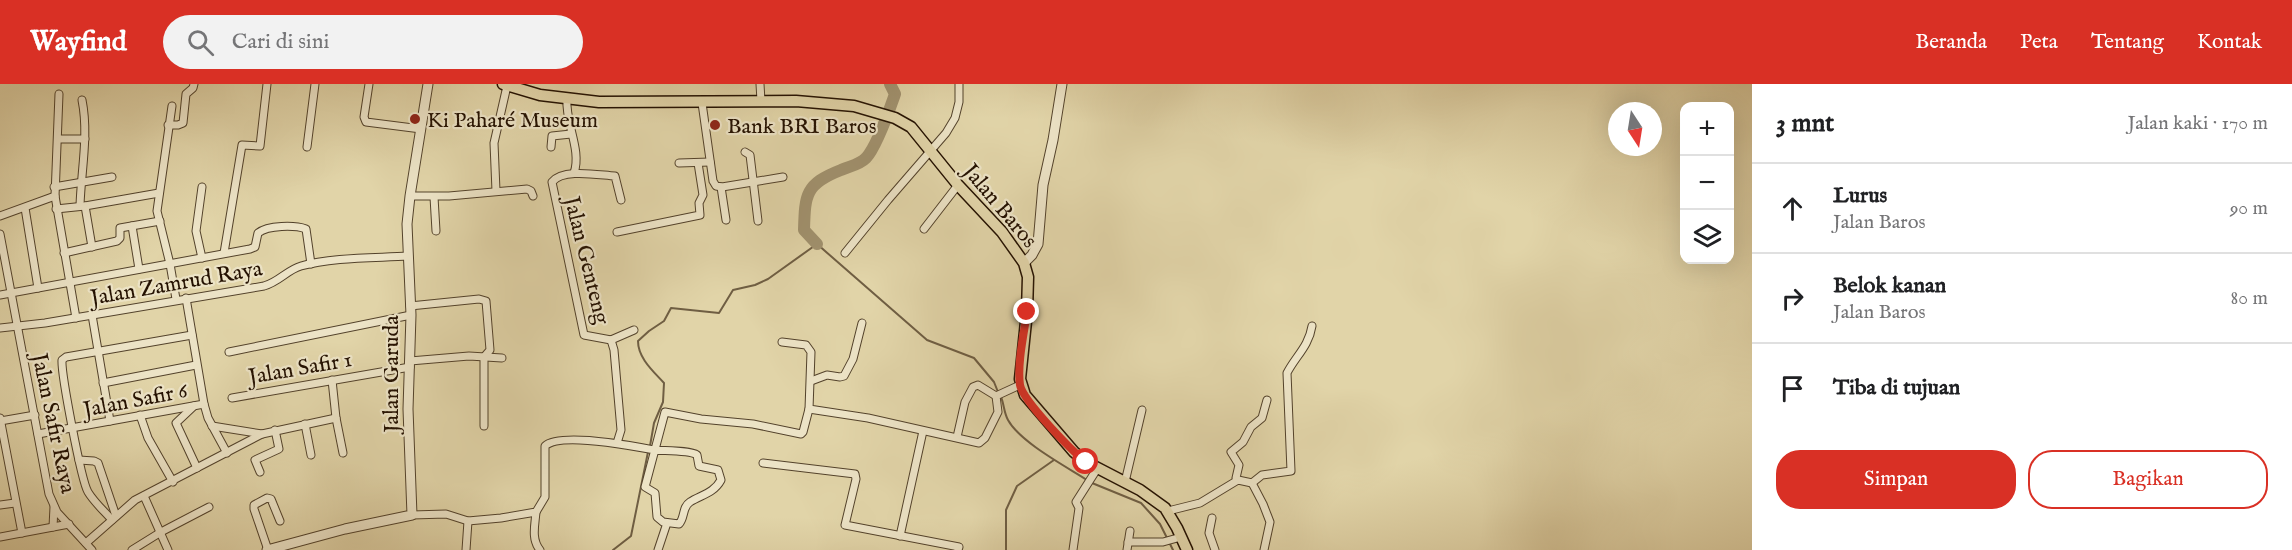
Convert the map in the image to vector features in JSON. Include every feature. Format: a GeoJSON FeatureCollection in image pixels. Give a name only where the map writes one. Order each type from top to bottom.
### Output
{"type":"FeatureCollection","features":[{"type":"Feature","properties":{"kind":"main road"},"geometry":{"type":"LineString","coordinates":[[505,85],[526,92],[599,102],[761,101]]}},
{"type":"Feature","properties":{"kind":"main road","name":"Jalan Baros"},"geometry":{"type":"LineString","coordinates":[[761,101],[832,104],[872,109],[911,127],[958,185],[1002,232],[1024,262],[1028,277],[1020,385]]}},
{"type":"Feature","properties":{"kind":"main road"},"geometry":{"type":"LineString","coordinates":[[1020,385],[1024,395],[1074,452],[1095,472],[1125,482],[1155,499],[1168,511],[1174,539],[1187,550]]}},
{"type":"Feature","properties":{"kind":"street"},"geometry":{"type":"LineString","coordinates":[[168,124],[183,123],[186,94],[194,84]]}},
{"type":"Feature","properties":{"kind":"street"},"geometry":{"type":"LineString","coordinates":[[224,254],[242,145],[260,146],[267,84]]}},
{"type":"Feature","properties":{"kind":"street"},"geometry":{"type":"LineString","coordinates":[[307,147],[315,84]]}},
{"type":"Feature","properties":{"kind":"street"},"geometry":{"type":"LineString","coordinates":[[369,84],[364,117],[366,122],[421,129]]}},
{"type":"Feature","properties":{"kind":"street","name":"Jalan Garuda"},"geometry":{"type":"LineString","coordinates":[[412,515],[408,409],[410,310],[407,224],[428,84]]}},
{"type":"Feature","properties":{"kind":"street"},"geometry":{"type":"LineString","coordinates":[[760,84],[761,101]]}},
{"type":"Feature","properties":{"kind":"street"},"geometry":{"type":"LineString","coordinates":[[845,253],[940,141],[955,118],[959,102],[959,84]]}},
{"type":"Feature","properties":{"kind":"street"},"geometry":{"type":"LineString","coordinates":[[1024,262],[1032,255],[1038,244],[1043,185],[1062,84]]}},
{"type":"Feature","properties":{"kind":"street"},"geometry":{"type":"LineString","coordinates":[[496,191],[495,143],[505,85]]}},
{"type":"Feature","properties":{"kind":"street"},"geometry":{"type":"LineString","coordinates":[[59,94],[54,187],[76,318]]}},
{"type":"Feature","properties":{"kind":"street","name":"Jalan Genteng"},"geometry":{"type":"LineString","coordinates":[[567,99],[567,118],[576,160],[574,173],[555,178],[552,183],[584,335],[611,340],[614,350],[621,430],[617,443]]}},
{"type":"Feature","properties":{"kind":"street"},"geometry":{"type":"LineString","coordinates":[[81,100],[85,118],[85,139],[80,182],[82,206],[92,247]]}},
{"type":"Feature","properties":{"kind":"street"},"geometry":{"type":"LineString","coordinates":[[702,102],[713,182],[716,186],[783,177]]}},
{"type":"Feature","properties":{"kind":"street"},"geometry":{"type":"LineString","coordinates":[[172,106],[157,211],[176,299]]}},
{"type":"Feature","properties":{"kind":"street"},"geometry":{"type":"LineString","coordinates":[[551,147],[552,136],[571,134]]}},
{"type":"Feature","properties":{"kind":"street"},"geometry":{"type":"LineString","coordinates":[[58,139],[85,139]]}},
{"type":"Feature","properties":{"kind":"street"},"geometry":{"type":"LineString","coordinates":[[745,152],[750,154],[758,221]]}},
{"type":"Feature","properties":{"kind":"street"},"geometry":{"type":"LineString","coordinates":[[679,163],[710,162]]}},
{"type":"Feature","properties":{"kind":"street"},"geometry":{"type":"LineString","coordinates":[[617,232],[700,215],[699,201],[703,195],[698,163]]}},
{"type":"Feature","properties":{"kind":"street"},"geometry":{"type":"LineString","coordinates":[[574,173],[615,176],[621,200]]}},
{"type":"Feature","properties":{"kind":"street"},"geometry":{"type":"LineString","coordinates":[[54,187],[112,177]]}},
{"type":"Feature","properties":{"kind":"street"},"geometry":{"type":"LineString","coordinates":[[924,230],[958,185]]}},
{"type":"Feature","properties":{"kind":"street"},"geometry":{"type":"LineString","coordinates":[[202,187],[196,231],[202,258]]}},
{"type":"Feature","properties":{"kind":"street"},"geometry":{"type":"LineString","coordinates":[[721,187],[726,220]]}},
{"type":"Feature","properties":{"kind":"street"},"geometry":{"type":"LineString","coordinates":[[410,196],[434,197],[527,189],[531,190],[533,196]]}},
{"type":"Feature","properties":{"kind":"street"},"geometry":{"type":"LineString","coordinates":[[56,208],[159,193]]}},
{"type":"Feature","properties":{"kind":"street"},"geometry":{"type":"LineString","coordinates":[[0,216],[55,196]]}},
{"type":"Feature","properties":{"kind":"street"},"geometry":{"type":"LineString","coordinates":[[434,197],[436,231]]}},
{"type":"Feature","properties":{"kind":"street"},"geometry":{"type":"LineString","coordinates":[[25,208],[38,288]]}},
{"type":"Feature","properties":{"kind":"street"},"geometry":{"type":"LineString","coordinates":[[64,253],[118,240],[120,229],[160,221]]}},
{"type":"Feature","properties":{"kind":"street"},"geometry":{"type":"LineString","coordinates":[[132,226],[139,269]]}},
{"type":"Feature","properties":{"kind":"street"},"geometry":{"type":"LineString","coordinates":[[0,295],[253,248],[258,233],[263,229],[303,228],[308,233],[311,264]]}},
{"type":"Feature","properties":{"kind":"street","name":"Jalan Safir Raya"},"geometry":{"type":"LineString","coordinates":[[0,234],[9,293],[49,494],[54,507],[92,550]]}},
{"type":"Feature","properties":{"kind":"street","name":"Jalan Zamrud Raya"},"geometry":{"type":"LineString","coordinates":[[0,328],[76,318],[274,283],[293,269],[311,264],[408,256]]}},
{"type":"Feature","properties":{"kind":"street"},"geometry":{"type":"LineString","coordinates":[[186,298],[204,404],[212,426],[227,453]]}},
{"type":"Feature","properties":{"kind":"street"},"geometry":{"type":"LineString","coordinates":[[229,352],[410,310],[485,300],[490,350],[484,357],[484,426]]}},
{"type":"Feature","properties":{"kind":"street"},"geometry":{"type":"LineString","coordinates":[[92,315],[110,422]]}},
{"type":"Feature","properties":{"kind":"street"},"geometry":{"type":"LineString","coordinates":[[811,381],[827,375],[844,376],[853,359],[862,322]]}},
{"type":"Feature","properties":{"kind":"street"},"geometry":{"type":"LineString","coordinates":[[1252,483],[1262,475],[1292,470],[1287,374],[1293,361],[1306,345],[1312,327]]}},
{"type":"Feature","properties":{"kind":"street"},"geometry":{"type":"LineString","coordinates":[[611,340],[634,330]]}},
{"type":"Feature","properties":{"kind":"street"},"geometry":{"type":"LineString","coordinates":[[114,518],[88,492],[79,460],[62,360],[66,357],[192,335]]}},
{"type":"Feature","properties":{"kind":"street"},"geometry":{"type":"LineString","coordinates":[[540,550],[534,537],[536,512],[545,497],[544,448],[546,444],[555,441],[617,443],[652,450],[695,453],[698,465],[718,470],[721,476],[717,487],[688,504],[682,522],[667,523],[657,517],[655,493],[645,487],[652,450],[665,411],[701,419],[753,424],[801,434],[809,409],[812,357],[806,345],[782,342]]}},
{"type":"Feature","properties":{"kind":"street","name":"Jalan Safir 1"},"geometry":{"type":"LineString","coordinates":[[232,398],[410,364],[469,356],[502,358]]}},
{"type":"Feature","properties":{"kind":"street"},"geometry":{"type":"LineString","coordinates":[[103,383],[196,365]]}},
{"type":"Feature","properties":{"kind":"street"},"geometry":{"type":"LineString","coordinates":[[332,380],[343,453]]}},
{"type":"Feature","properties":{"kind":"street"},"geometry":{"type":"LineString","coordinates":[[957,437],[965,402],[973,387],[978,386],[999,394],[1020,385]]}},
{"type":"Feature","properties":{"kind":"street"},"geometry":{"type":"LineString","coordinates":[[809,409],[868,418],[983,442],[998,412],[999,394]]}},
{"type":"Feature","properties":{"kind":"street"},"geometry":{"type":"LineString","coordinates":[[1238,480],[1236,478],[1239,465],[1231,452],[1243,442],[1251,427],[1262,418],[1267,400]]}},
{"type":"Feature","properties":{"kind":"street","name":"Jalan Safir 6"},"geometry":{"type":"LineString","coordinates":[[38,434],[204,404]]}},
{"type":"Feature","properties":{"kind":"street"},"geometry":{"type":"LineString","coordinates":[[195,405],[176,423],[197,468]]}},
{"type":"Feature","properties":{"kind":"street"},"geometry":{"type":"LineString","coordinates":[[1125,482],[1142,410]]}},
{"type":"Feature","properties":{"kind":"street"},"geometry":{"type":"LineString","coordinates":[[22,533],[3,448],[0,420],[35,416]]}},
{"type":"Feature","properties":{"kind":"street"},"geometry":{"type":"LineString","coordinates":[[140,416],[148,438],[173,482]]}},
{"type":"Feature","properties":{"kind":"street"},"geometry":{"type":"LineString","coordinates":[[86,543],[130,504],[262,434],[336,418]]}},
{"type":"Feature","properties":{"kind":"street"},"geometry":{"type":"LineString","coordinates":[[305,424],[311,455]]}},
{"type":"Feature","properties":{"kind":"street"},"geometry":{"type":"LineString","coordinates":[[212,426],[262,434]]}},
{"type":"Feature","properties":{"kind":"street"},"geometry":{"type":"LineString","coordinates":[[260,472],[255,460],[279,449],[275,430]]}},
{"type":"Feature","properties":{"kind":"street"},"geometry":{"type":"LineString","coordinates":[[900,536],[923,431]]}},
{"type":"Feature","properties":{"kind":"street"},"geometry":{"type":"LineString","coordinates":[[79,460],[98,463],[114,518]]}},
{"type":"Feature","properties":{"kind":"street"},"geometry":{"type":"LineString","coordinates":[[763,463],[855,474],[856,479],[845,525],[959,547],[958,550]]}},
{"type":"Feature","properties":{"kind":"street"},"geometry":{"type":"LineString","coordinates":[[1073,550],[1078,508],[1076,502],[1095,472]]}},
{"type":"Feature","properties":{"kind":"street"},"geometry":{"type":"LineString","coordinates":[[1168,511],[1200,503],[1238,480],[1252,483]]}},
{"type":"Feature","properties":{"kind":"street"},"geometry":{"type":"LineString","coordinates":[[1252,483],[1270,522],[1264,550]]}},
{"type":"Feature","properties":{"kind":"street"},"geometry":{"type":"LineString","coordinates":[[144,496],[168,550]]}},
{"type":"Feature","properties":{"kind":"street"},"geometry":{"type":"LineString","coordinates":[[279,521],[271,498],[254,505],[268,550],[345,529],[412,515],[446,514],[468,521],[536,512]]}},
{"type":"Feature","properties":{"kind":"street"},"geometry":{"type":"LineString","coordinates":[[0,506],[15,503]]}},
{"type":"Feature","properties":{"kind":"street"},"geometry":{"type":"LineString","coordinates":[[53,527],[54,507]]}},
{"type":"Feature","properties":{"kind":"street"},"geometry":{"type":"LineString","coordinates":[[137,549],[161,532],[209,507]]}},
{"type":"Feature","properties":{"kind":"street"},"geometry":{"type":"LineString","coordinates":[[1212,518],[1209,532],[1215,550]]}},
{"type":"Feature","properties":{"kind":"street"},"geometry":{"type":"LineString","coordinates":[[466,550],[468,521]]}},
{"type":"Feature","properties":{"kind":"street"},"geometry":{"type":"LineString","coordinates":[[658,550],[667,523]]}},
{"type":"Feature","properties":{"kind":"street"},"geometry":{"type":"LineString","coordinates":[[0,537],[69,524]]}},
{"type":"Feature","properties":{"kind":"street"},"geometry":{"type":"LineString","coordinates":[[1130,531],[1127,546],[1174,539]]}},
{"type":"Feature","properties":{"kind":"waterway"},"geometry":{"type":"LineString","coordinates":[[817,244],[804,230],[805,208],[809,192],[820,180],[860,162],[870,153],[895,94],[890,84]]}},
{"type":"Feature","properties":{"kind":"waterway"},"geometry":{"type":"LineString","coordinates":[[650,446],[654,423],[663,402],[664,383],[643,359],[638,341],[664,321],[671,308],[719,313],[733,290],[755,285],[768,279],[817,244],[927,340],[974,358],[994,382],[998,392]]}},
{"type":"Feature","properties":{"kind":"waterway"},"geometry":{"type":"LineString","coordinates":[[1001,397],[1008,420],[1022,437],[1087,480]]}},
{"type":"Feature","properties":{"kind":"waterway"},"geometry":{"type":"LineString","coordinates":[[613,550],[631,536],[648,452]]}},
{"type":"Feature","properties":{"kind":"waterway"},"geometry":{"type":"LineString","coordinates":[[1006,550],[1006,510],[1017,486],[1054,460]]}},
{"type":"Feature","properties":{"kind":"waterway"},"geometry":{"type":"LineString","coordinates":[[1092,483],[1141,503],[1160,524],[1173,550]]}},
{"type":"Feature","properties":{"kind":"place","name":"Ki Paharé Museum"},"geometry":{"type":"Point","coordinates":[415,119]}},
{"type":"Feature","properties":{"kind":"place","name":"Bank BRI Baros"},"geometry":{"type":"Point","coordinates":[715,125]}},
{"type":"Feature","properties":{"kind":"route"},"geometry":{"type":"LineString","coordinates":[[1027,312],[1021,363],[1022,391],[1074,452],[1086,462]]}}]}
